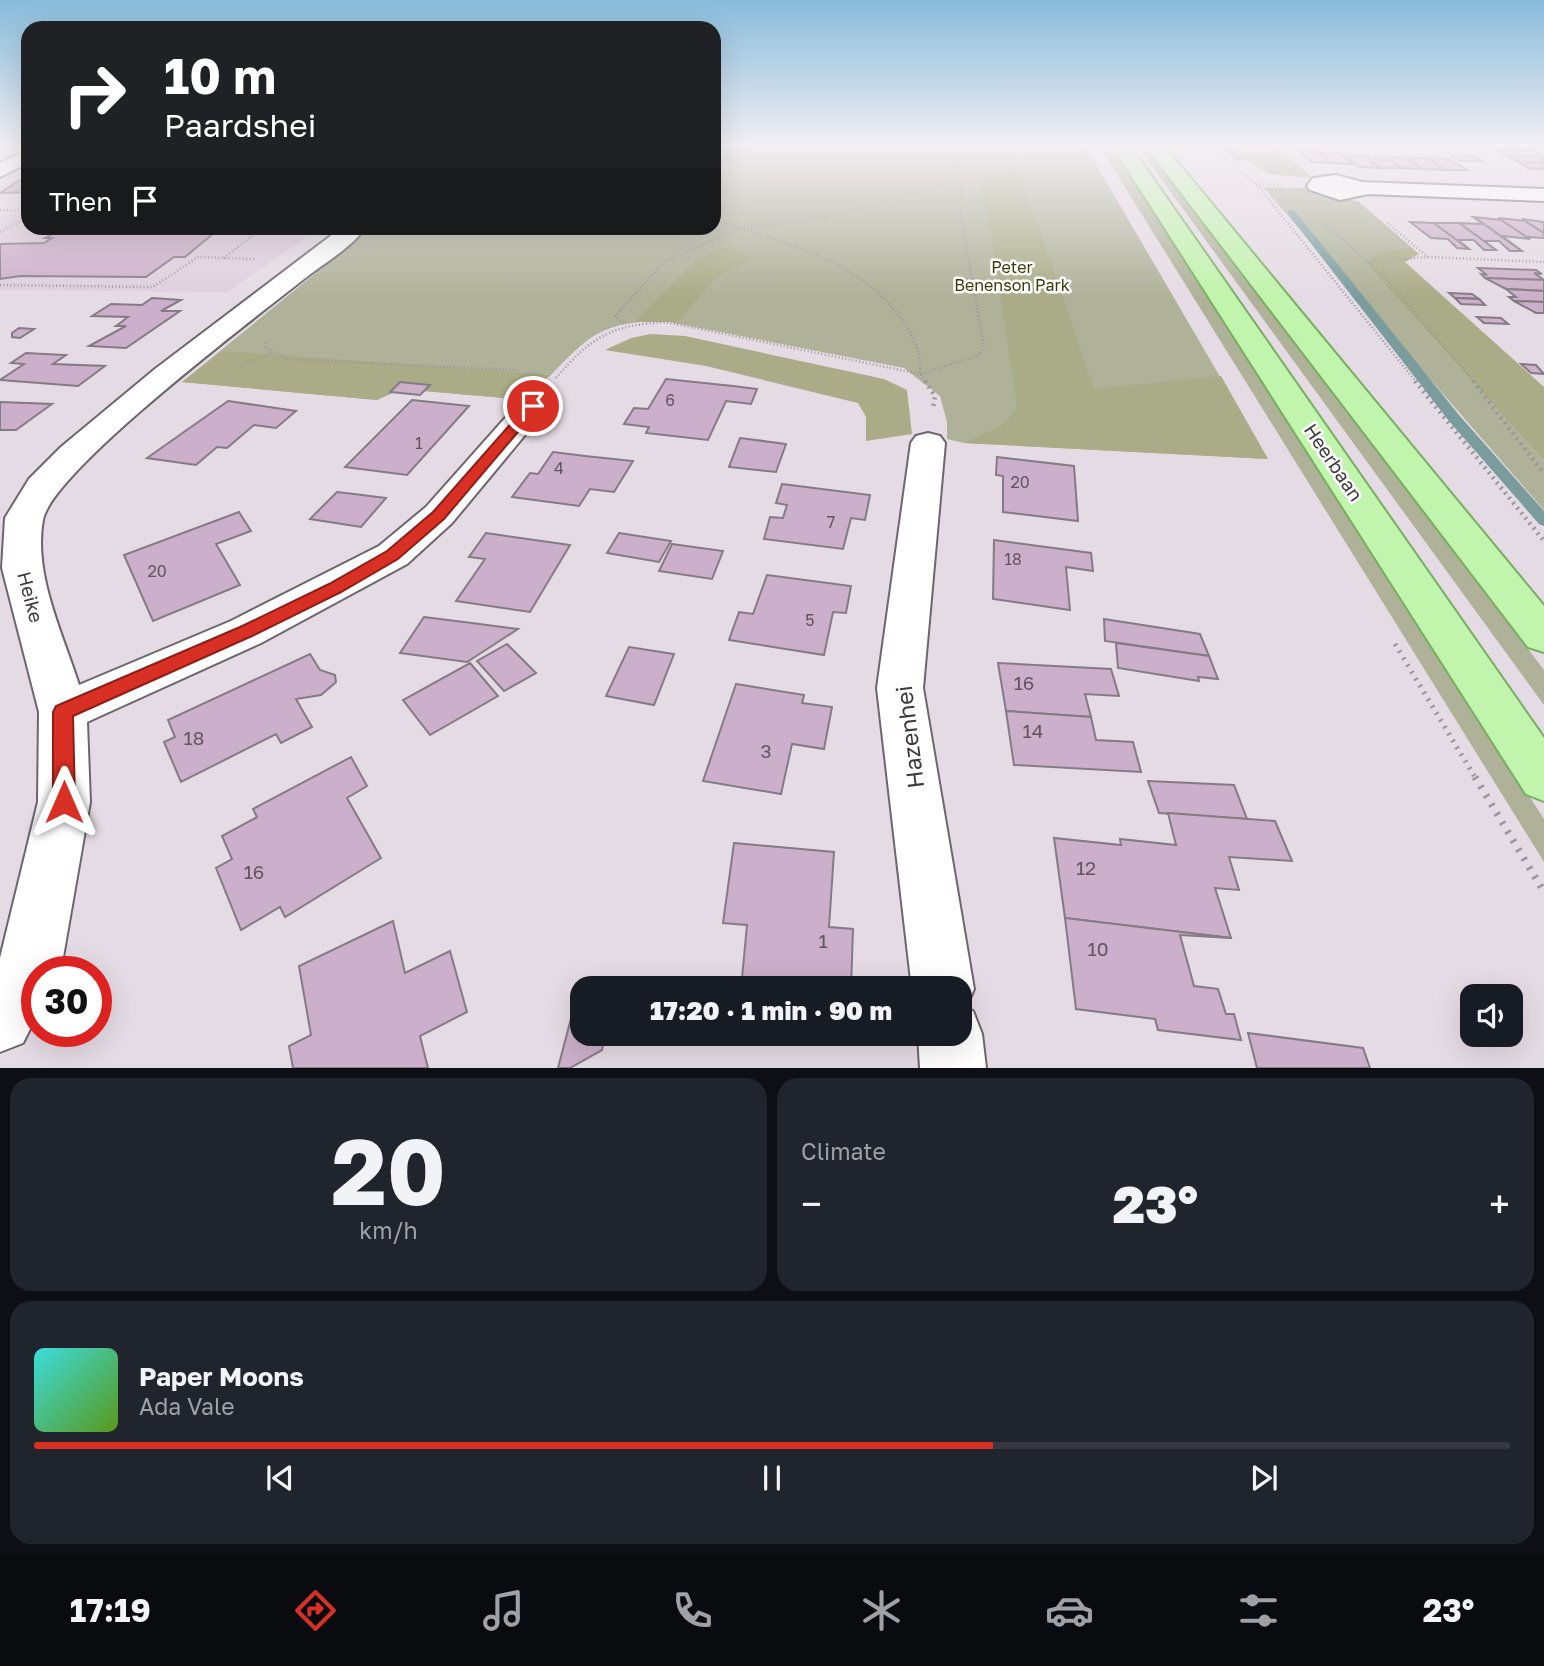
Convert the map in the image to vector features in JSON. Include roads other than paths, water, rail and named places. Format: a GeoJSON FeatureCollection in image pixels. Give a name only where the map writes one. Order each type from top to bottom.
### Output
{"type":"FeatureCollection","features":[{"type":"Feature","properties":{"kind":"main road","name":"Heerbaan"},"geometry":{"type":"LineString","coordinates":[[1155,197],[1544,779]]}},
{"type":"Feature","properties":{"kind":"main road"},"geometry":{"type":"LineString","coordinates":[[1195,197],[1544,636]]}},
{"type":"Feature","properties":{"kind":"street","name":"Heike"},"geometry":{"type":"LineString","coordinates":[[0,1020],[31,963],[64,802],[63,712],[22,568],[24,518],[42,487],[73,454],[166,375],[345,235]]}},
{"type":"Feature","properties":{"kind":"street"},"geometry":{"type":"LineString","coordinates":[[63,712],[246,632],[335,588],[393,555],[439,515],[534,382]]}},
{"type":"Feature","properties":{"kind":"street","name":"Hazenhei"},"geometry":{"type":"LineString","coordinates":[[928,443],[900,688],[941,976]]}},
{"type":"Feature","properties":{"kind":"street"},"geometry":{"type":"LineString","coordinates":[[951,1046],[953,1068]]}},
{"type":"Feature","properties":{"kind":"waterway"},"geometry":{"type":"LineString","coordinates":[[1291,212],[1454,418],[1544,521]]}},
{"type":"Feature","properties":{"kind":"park label","name":"Peter Benenson Park"},"geometry":{"type":"Point","coordinates":[1012,276]}}]}
